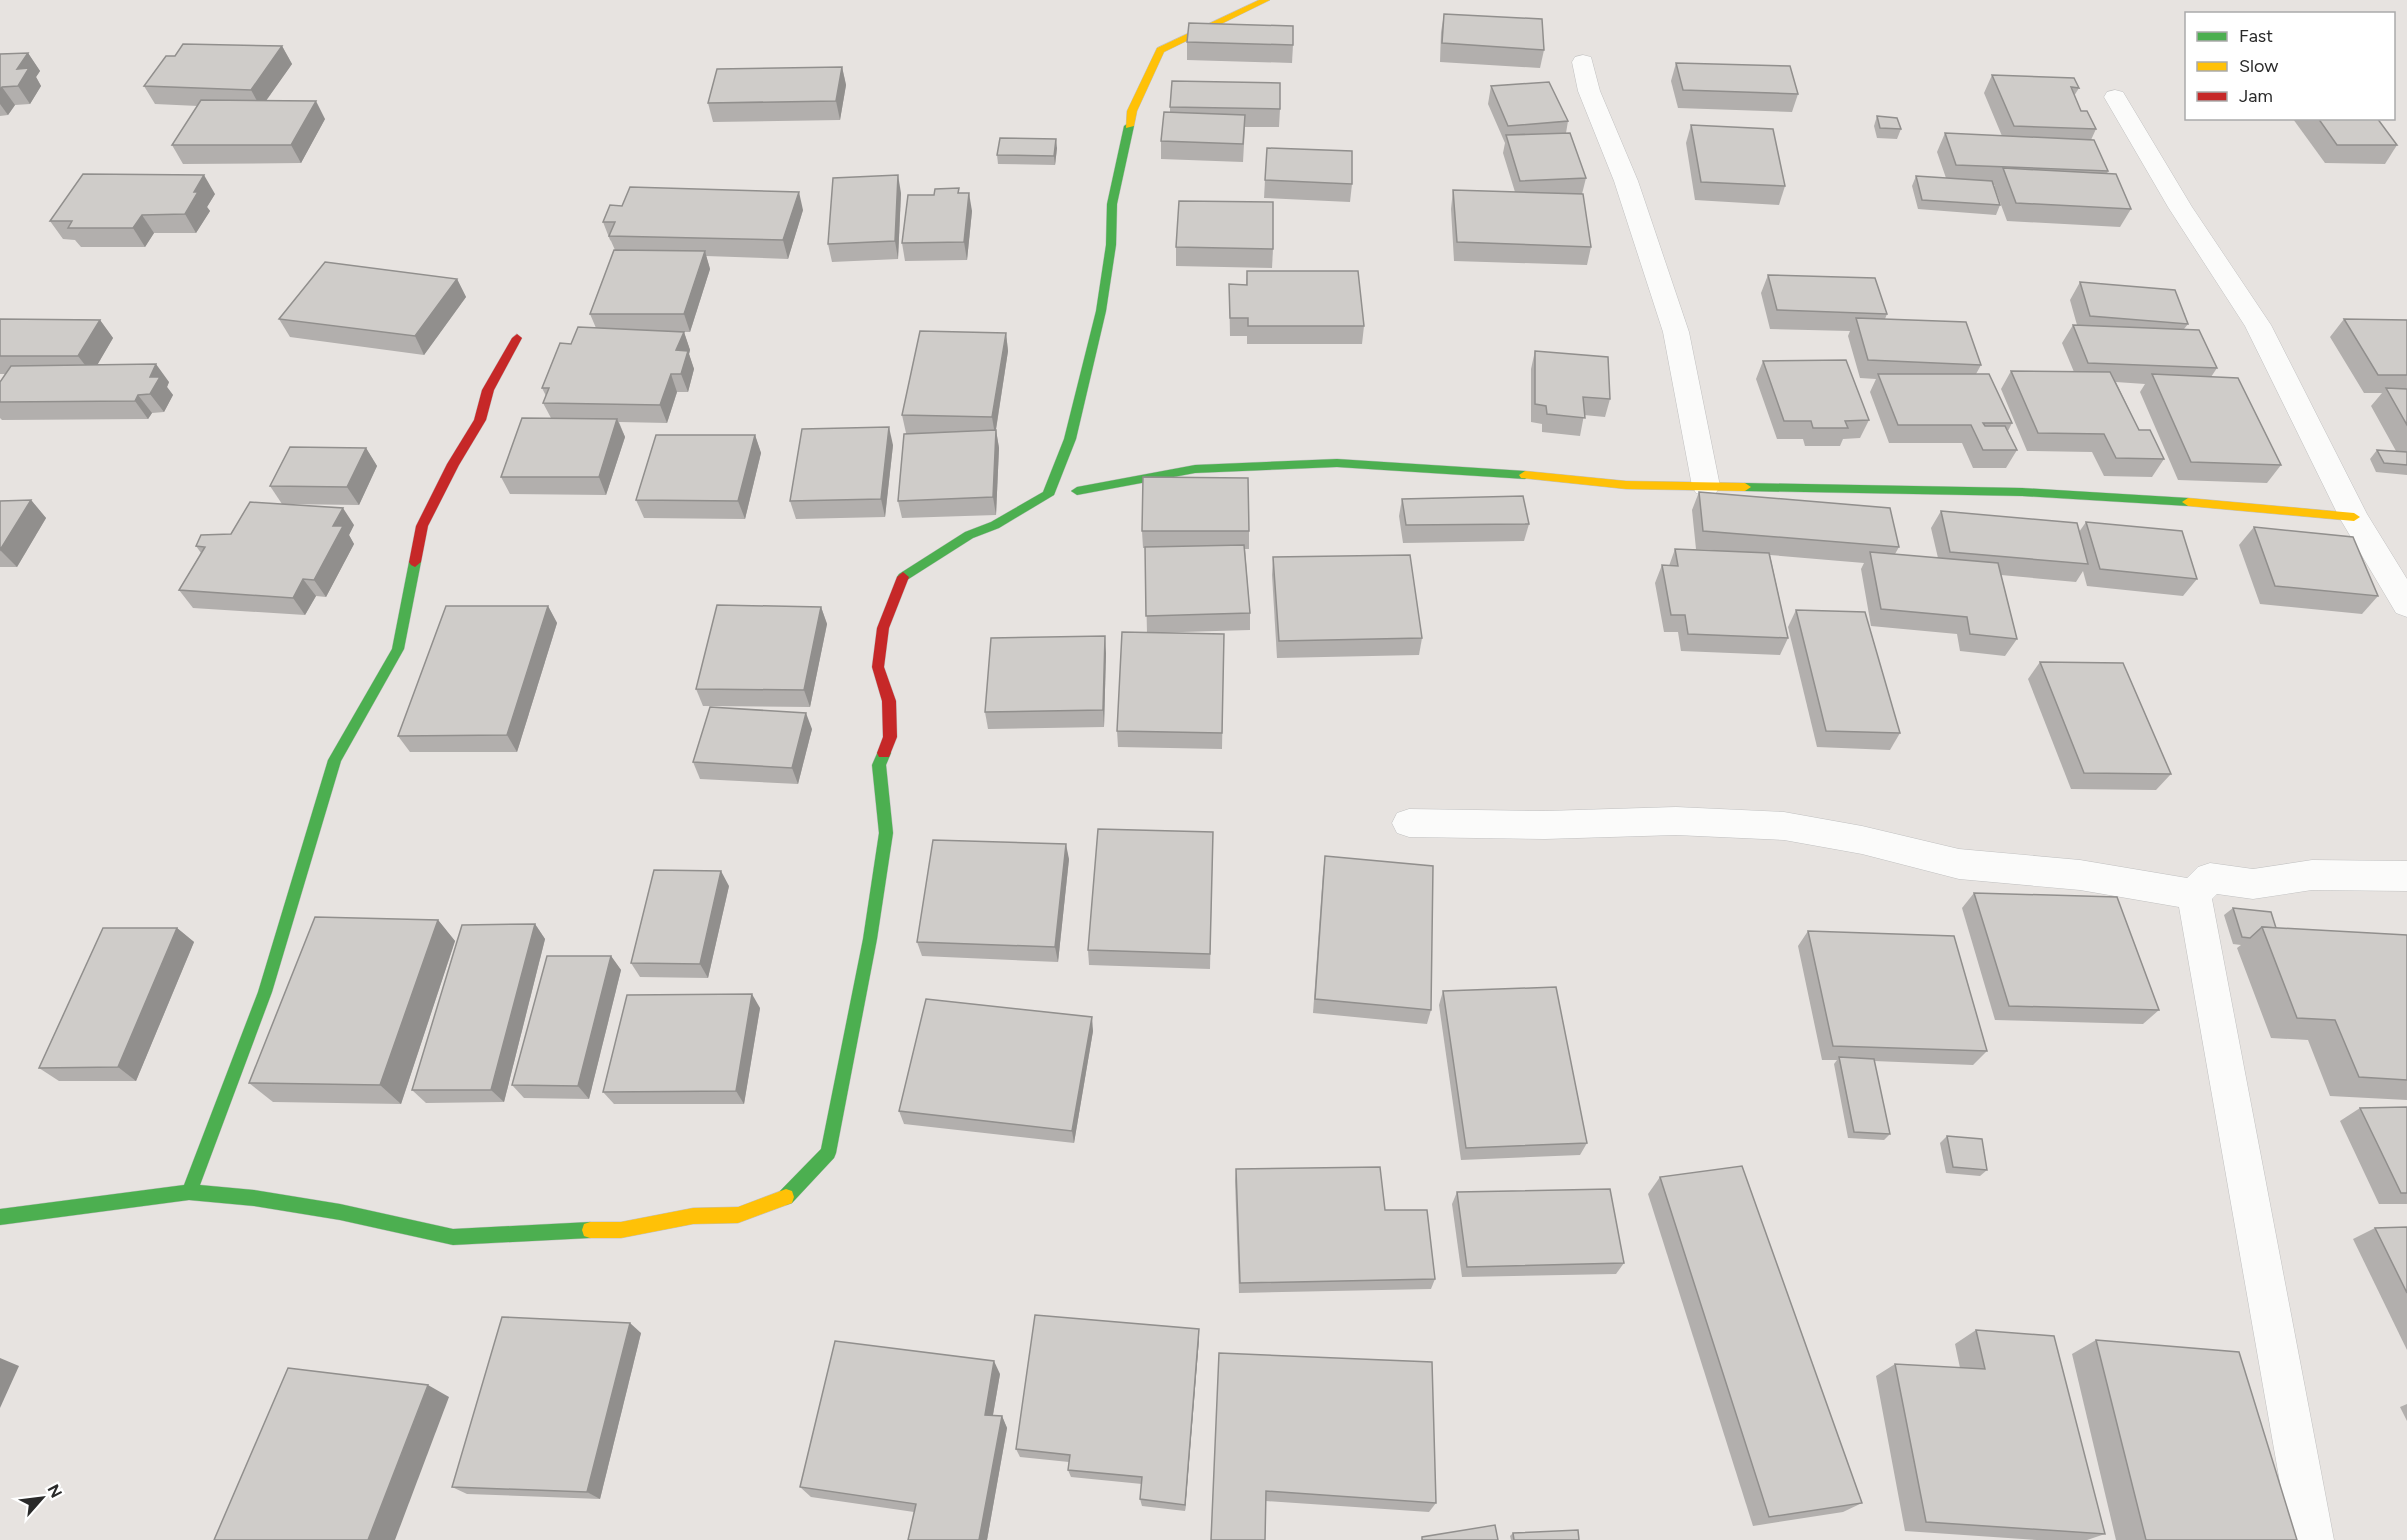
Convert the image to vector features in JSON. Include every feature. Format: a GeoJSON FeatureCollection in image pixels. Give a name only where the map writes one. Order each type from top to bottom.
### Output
{"type":"FeatureCollection","features":[{"type":"Feature","properties":{"kind":"street"},"geometry":{"type":"LineString","coordinates":[[0,1217],[189,1192],[254,1198],[340,1212],[453,1237],[558,1230],[621,1230],[693,1216],[738,1215],[790,1196],[828,1153],[870,939],[886,832],[879,765],[890,737],[890,701],[878,667],[884,628],[900,579],[969,535],[995,525],[1048,495],[1070,439],[1101,311],[1111,245],[1112,204],[1132,111],[1160,50],[1266,0]]}},
{"type":"Feature","properties":{"kind":"street"},"geometry":{"type":"LineString","coordinates":[[1583,62],[1589,91],[1626,181],[1676,332],[1706,486]]}},
{"type":"Feature","properties":{"kind":"street"},"geometry":{"type":"LineString","coordinates":[[2115,97],[2180,207],[2258,325],[2354,517],[2407,604]]}},
{"type":"Feature","properties":{"kind":"street"},"geometry":{"type":"LineString","coordinates":[[189,1192],[266,992],[335,760],[398,649],[422,526],[453,464],[480,420],[488,390],[518,338]]}},
{"type":"Feature","properties":{"kind":"street"},"geometry":{"type":"LineString","coordinates":[[1077,490],[1195,469],[1337,463],[1554,477],[1626,485],[1947,490],[2131,497],[2354,517]]}},
{"type":"Feature","properties":{"kind":"street"},"geometry":{"type":"LineString","coordinates":[[1409,823],[1545,825],[1676,820],[1784,826],[1862,840],[1959,864],[2080,875],[2194,894]]}},
{"type":"Feature","properties":{"kind":"street"},"geometry":{"type":"LineString","coordinates":[[2194,894],[2210,878],[2253,884],[2312,875],[2407,876]]}},
{"type":"Feature","properties":{"kind":"street"},"geometry":{"type":"LineString","coordinates":[[2194,894],[2312,1540]]}},
{"type":"Feature","properties":{"kind":"building"},"geometry":{"type":"Polygon","coordinates":[[[1444,14],[1542,19],[1544,50],[1442,43],[1444,14]]]}},
{"type":"Feature","properties":{"kind":"building"},"geometry":{"type":"Polygon","coordinates":[[[1189,23],[1293,26],[1293,45],[1187,42],[1189,23]]]}},
{"type":"Feature","properties":{"kind":"building"},"geometry":{"type":"Polygon","coordinates":[[[183,44],[282,46],[251,90],[144,86],[166,56],[175,56],[183,44]]]}},
{"type":"Feature","properties":{"kind":"building"},"geometry":{"type":"Polygon","coordinates":[[[28,53],[17,69],[29,68],[18,86],[2,87],[0,90],[0,54],[28,53]]]}},
{"type":"Feature","properties":{"kind":"building"},"geometry":{"type":"Polygon","coordinates":[[[1676,63],[1790,66],[1798,94],[1683,90],[1676,63]]]}},
{"type":"Feature","properties":{"kind":"building"},"geometry":{"type":"Polygon","coordinates":[[[842,67],[836,101],[708,103],[717,69],[842,67]]]}},
{"type":"Feature","properties":{"kind":"building"},"geometry":{"type":"Polygon","coordinates":[[[1992,75],[2074,78],[2079,88],[2071,87],[2081,111],[2087,111],[2096,129],[2014,126],[1992,75]]]}},
{"type":"Feature","properties":{"kind":"building"},"geometry":{"type":"Polygon","coordinates":[[[1172,81],[1280,83],[1280,109],[1170,107],[1172,81]]]}},
{"type":"Feature","properties":{"kind":"building"},"geometry":{"type":"Polygon","coordinates":[[[1549,82],[1568,121],[1508,126],[1491,86],[1549,82]]]}},
{"type":"Feature","properties":{"kind":"building"},"geometry":{"type":"Polygon","coordinates":[[[201,100],[316,101],[291,145],[172,145],[201,100]]]}},
{"type":"Feature","properties":{"kind":"building"},"geometry":{"type":"Polygon","coordinates":[[[1164,112],[1245,115],[1243,144],[1161,141],[1164,112]]]}},
{"type":"Feature","properties":{"kind":"building"},"geometry":{"type":"Polygon","coordinates":[[[1877,116],[1897,118],[1901,129],[1880,128],[1877,116]]]}},
{"type":"Feature","properties":{"kind":"building"},"geometry":{"type":"Polygon","coordinates":[[[2319,120],[2378,120],[2397,145],[2337,145],[2319,120]]]}},
{"type":"Feature","properties":{"kind":"building"},"geometry":{"type":"Polygon","coordinates":[[[1691,125],[1773,129],[1785,186],[1701,182],[1691,125]]]}},
{"type":"Feature","properties":{"kind":"building"},"geometry":{"type":"Polygon","coordinates":[[[1570,133],[1586,178],[1520,181],[1506,135],[1570,133]]]}},
{"type":"Feature","properties":{"kind":"building"},"geometry":{"type":"Polygon","coordinates":[[[1945,133],[2094,140],[2108,171],[1956,165],[1945,133]]]}},
{"type":"Feature","properties":{"kind":"building"},"geometry":{"type":"Polygon","coordinates":[[[1000,138],[1056,139],[1054,156],[997,155],[1000,138]]]}},
{"type":"Feature","properties":{"kind":"building"},"geometry":{"type":"Polygon","coordinates":[[[1267,148],[1352,151],[1352,184],[1265,180],[1267,148]]]}},
{"type":"Feature","properties":{"kind":"building"},"geometry":{"type":"Polygon","coordinates":[[[2003,168],[2116,174],[2131,209],[2016,203],[2003,168]]]}},
{"type":"Feature","properties":{"kind":"building"},"geometry":{"type":"Polygon","coordinates":[[[83,174],[204,175],[194,192],[198,192],[185,214],[142,215],[133,228],[68,228],[72,221],[50,221],[83,174]]]}},
{"type":"Feature","properties":{"kind":"building"},"geometry":{"type":"Polygon","coordinates":[[[898,175],[895,241],[828,244],[833,178],[898,175]]]}},
{"type":"Feature","properties":{"kind":"building"},"geometry":{"type":"Polygon","coordinates":[[[1916,176],[1992,181],[2000,205],[1922,200],[1916,176]]]}},
{"type":"Feature","properties":{"kind":"building"},"geometry":{"type":"Polygon","coordinates":[[[630,187],[799,192],[783,240],[609,236],[615,222],[603,222],[610,205],[622,206],[630,187]]]}},
{"type":"Feature","properties":{"kind":"building"},"geometry":{"type":"Polygon","coordinates":[[[959,188],[958,193],[969,193],[964,242],[902,243],[908,195],[934,195],[935,189],[959,188]]]}},
{"type":"Feature","properties":{"kind":"building"},"geometry":{"type":"Polygon","coordinates":[[[1453,190],[1583,194],[1591,247],[1457,242],[1453,190]]]}},
{"type":"Feature","properties":{"kind":"building"},"geometry":{"type":"Polygon","coordinates":[[[1179,201],[1273,202],[1273,249],[1176,247],[1179,201]]]}},
{"type":"Feature","properties":{"kind":"building"},"geometry":{"type":"Polygon","coordinates":[[[614,250],[705,251],[684,314],[590,314],[614,250]]]}},
{"type":"Feature","properties":{"kind":"building"},"geometry":{"type":"Polygon","coordinates":[[[325,262],[457,279],[415,336],[279,319],[325,262]]]}},
{"type":"Feature","properties":{"kind":"building"},"geometry":{"type":"Polygon","coordinates":[[[1247,271],[1358,271],[1364,326],[1248,326],[1248,318],[1230,318],[1229,284],[1247,285],[1247,271]]]}},
{"type":"Feature","properties":{"kind":"building"},"geometry":{"type":"Polygon","coordinates":[[[1768,275],[1875,278],[1887,314],[1777,310],[1768,275]]]}},
{"type":"Feature","properties":{"kind":"building"},"geometry":{"type":"Polygon","coordinates":[[[2080,282],[2175,290],[2188,324],[2090,316],[2080,282]]]}},
{"type":"Feature","properties":{"kind":"building"},"geometry":{"type":"Polygon","coordinates":[[[1856,318],[1966,322],[1981,365],[1868,360],[1856,318]]]}},
{"type":"Feature","properties":{"kind":"building"},"geometry":{"type":"Polygon","coordinates":[[[0,319],[100,320],[78,356],[0,356],[0,319]]]}},
{"type":"Feature","properties":{"kind":"building"},"geometry":{"type":"Polygon","coordinates":[[[2344,319],[2407,320],[2407,375],[2378,375],[2344,319]]]}},
{"type":"Feature","properties":{"kind":"building"},"geometry":{"type":"Polygon","coordinates":[[[2073,325],[2199,330],[2217,368],[2088,363],[2073,325]]]}},
{"type":"Feature","properties":{"kind":"building"},"geometry":{"type":"Polygon","coordinates":[[[578,327],[684,332],[676,350],[688,351],[681,374],[671,374],[660,405],[543,403],[549,388],[542,388],[560,343],[571,344],[578,327]]]}},
{"type":"Feature","properties":{"kind":"building"},"geometry":{"type":"Polygon","coordinates":[[[920,331],[1006,333],[992,417],[902,415],[920,331]]]}},
{"type":"Feature","properties":{"kind":"building"},"geometry":{"type":"Polygon","coordinates":[[[1535,351],[1608,357],[1610,399],[1583,397],[1585,418],[1547,414],[1546,406],[1535,404],[1535,351]]]}},
{"type":"Feature","properties":{"kind":"building"},"geometry":{"type":"Polygon","coordinates":[[[1846,360],[1869,420],[1845,421],[1848,428],[1813,428],[1811,421],[1784,421],[1763,361],[1846,360]]]}},
{"type":"Feature","properties":{"kind":"building"},"geometry":{"type":"Polygon","coordinates":[[[156,364],[150,377],[160,377],[150,394],[138,395],[135,401],[0,402],[0,382],[11,366],[156,364]]]}},
{"type":"Feature","properties":{"kind":"building"},"geometry":{"type":"Polygon","coordinates":[[[2011,371],[2110,372],[2139,430],[2150,430],[2164,459],[2116,458],[2104,434],[2038,433],[2011,371]]]}},
{"type":"Feature","properties":{"kind":"building"},"geometry":{"type":"Polygon","coordinates":[[[1878,374],[1989,374],[2012,423],[1983,423],[1985,426],[2005,426],[2017,450],[1983,450],[1971,425],[1898,425],[1878,374]]]}},
{"type":"Feature","properties":{"kind":"building"},"geometry":{"type":"Polygon","coordinates":[[[2152,374],[2238,378],[2281,465],[2191,462],[2152,374]]]}},
{"type":"Feature","properties":{"kind":"building"},"geometry":{"type":"Polygon","coordinates":[[[2386,388],[2407,389],[2407,425],[2386,388]]]}},
{"type":"Feature","properties":{"kind":"building"},"geometry":{"type":"Polygon","coordinates":[[[522,418],[617,419],[599,477],[501,477],[522,418]]]}},
{"type":"Feature","properties":{"kind":"building"},"geometry":{"type":"Polygon","coordinates":[[[889,427],[881,499],[790,501],[802,429],[889,427]]]}},
{"type":"Feature","properties":{"kind":"building"},"geometry":{"type":"Polygon","coordinates":[[[996,430],[993,497],[898,501],[904,434],[996,430]]]}},
{"type":"Feature","properties":{"kind":"building"},"geometry":{"type":"Polygon","coordinates":[[[656,435],[755,435],[738,501],[636,500],[656,435]]]}},
{"type":"Feature","properties":{"kind":"building"},"geometry":{"type":"Polygon","coordinates":[[[290,447],[366,448],[347,487],[270,486],[290,447]]]}},
{"type":"Feature","properties":{"kind":"building"},"geometry":{"type":"Polygon","coordinates":[[[2377,450],[2407,452],[2407,465],[2384,463],[2377,450]]]}},
{"type":"Feature","properties":{"kind":"building"},"geometry":{"type":"Polygon","coordinates":[[[1143,477],[1248,478],[1249,531],[1142,531],[1143,477]]]}},
{"type":"Feature","properties":{"kind":"building"},"geometry":{"type":"Polygon","coordinates":[[[1699,492],[1890,508],[1899,547],[1703,531],[1699,492]]]}},
{"type":"Feature","properties":{"kind":"building"},"geometry":{"type":"Polygon","coordinates":[[[1523,496],[1529,524],[1406,525],[1402,499],[1523,496]]]}},
{"type":"Feature","properties":{"kind":"building"},"geometry":{"type":"Polygon","coordinates":[[[31,500],[0,550],[0,501],[31,500]]]}},
{"type":"Feature","properties":{"kind":"building"},"geometry":{"type":"Polygon","coordinates":[[[250,502],[343,508],[333,526],[343,526],[314,580],[303,579],[293,598],[179,590],[205,547],[196,546],[201,535],[231,534],[250,502]]]}},
{"type":"Feature","properties":{"kind":"building"},"geometry":{"type":"Polygon","coordinates":[[[1941,511],[2077,523],[2088,564],[1950,552],[1941,511]]]}},
{"type":"Feature","properties":{"kind":"building"},"geometry":{"type":"Polygon","coordinates":[[[2086,522],[2182,531],[2197,579],[2100,569],[2086,522]]]}},
{"type":"Feature","properties":{"kind":"building"},"geometry":{"type":"Polygon","coordinates":[[[2254,527],[2353,537],[2378,596],[2275,586],[2254,527]]]}},
{"type":"Feature","properties":{"kind":"building"},"geometry":{"type":"Polygon","coordinates":[[[1244,545],[1250,613],[1146,616],[1145,547],[1244,545]]]}},
{"type":"Feature","properties":{"kind":"building"},"geometry":{"type":"Polygon","coordinates":[[[1675,549],[1769,553],[1788,638],[1688,634],[1685,615],[1671,615],[1662,565],[1678,566],[1675,549]]]}},
{"type":"Feature","properties":{"kind":"building"},"geometry":{"type":"Polygon","coordinates":[[[1870,552],[1998,563],[2017,639],[1970,634],[1967,617],[1881,609],[1870,552]]]}},
{"type":"Feature","properties":{"kind":"building"},"geometry":{"type":"Polygon","coordinates":[[[1410,555],[1422,638],[1279,641],[1273,557],[1410,555]]]}},
{"type":"Feature","properties":{"kind":"building"},"geometry":{"type":"Polygon","coordinates":[[[717,605],[821,607],[804,690],[696,689],[717,605]]]}},
{"type":"Feature","properties":{"kind":"building"},"geometry":{"type":"Polygon","coordinates":[[[446,606],[548,606],[507,735],[398,736],[446,606]]]}},
{"type":"Feature","properties":{"kind":"building"},"geometry":{"type":"Polygon","coordinates":[[[1796,610],[1865,612],[1900,733],[1826,731],[1796,610]]]}},
{"type":"Feature","properties":{"kind":"building"},"geometry":{"type":"Polygon","coordinates":[[[1122,632],[1224,634],[1222,733],[1117,731],[1122,632]]]}},
{"type":"Feature","properties":{"kind":"building"},"geometry":{"type":"Polygon","coordinates":[[[1105,636],[1103,710],[985,712],[991,638],[1105,636]]]}},
{"type":"Feature","properties":{"kind":"building"},"geometry":{"type":"Polygon","coordinates":[[[2040,662],[2123,663],[2171,774],[2084,773],[2040,662]]]}},
{"type":"Feature","properties":{"kind":"building"},"geometry":{"type":"Polygon","coordinates":[[[710,707],[806,713],[792,768],[693,762],[710,707]]]}},
{"type":"Feature","properties":{"kind":"building"},"geometry":{"type":"Polygon","coordinates":[[[1098,829],[1213,832],[1210,954],[1088,950],[1098,829]]]}},
{"type":"Feature","properties":{"kind":"building"},"geometry":{"type":"Polygon","coordinates":[[[933,840],[1066,844],[1055,947],[917,942],[933,840]]]}},
{"type":"Feature","properties":{"kind":"building"},"geometry":{"type":"Polygon","coordinates":[[[1325,856],[1433,866],[1431,1010],[1315,999],[1325,856]]]}},
{"type":"Feature","properties":{"kind":"building"},"geometry":{"type":"Polygon","coordinates":[[[654,870],[721,871],[700,964],[631,963],[654,870]]]}},
{"type":"Feature","properties":{"kind":"building"},"geometry":{"type":"Polygon","coordinates":[[[1974,893],[2117,897],[2159,1010],[2009,1006],[1974,893]]]}},
{"type":"Feature","properties":{"kind":"building"},"geometry":{"type":"Polygon","coordinates":[[[2233,908],[2271,912],[2276,928],[2262,927],[2250,938],[2242,937],[2233,908]]]}},
{"type":"Feature","properties":{"kind":"building"},"geometry":{"type":"Polygon","coordinates":[[[315,917],[438,920],[380,1085],[249,1083],[315,917]]]}},
{"type":"Feature","properties":{"kind":"building"},"geometry":{"type":"Polygon","coordinates":[[[535,924],[491,1090],[412,1090],[462,925],[535,924]]]}},
{"type":"Feature","properties":{"kind":"building"},"geometry":{"type":"Polygon","coordinates":[[[2262,927],[2407,935],[2407,1080],[2359,1077],[2335,1020],[2297,1018],[2262,927]]]}},
{"type":"Feature","properties":{"kind":"building"},"geometry":{"type":"Polygon","coordinates":[[[103,928],[177,928],[118,1067],[39,1068],[103,928]]]}},
{"type":"Feature","properties":{"kind":"building"},"geometry":{"type":"Polygon","coordinates":[[[1808,931],[1954,936],[1987,1051],[1833,1046],[1808,931]]]}},
{"type":"Feature","properties":{"kind":"building"},"geometry":{"type":"Polygon","coordinates":[[[547,956],[611,956],[578,1086],[512,1085],[547,956]]]}},
{"type":"Feature","properties":{"kind":"building"},"geometry":{"type":"Polygon","coordinates":[[[1556,987],[1587,1143],[1466,1148],[1443,991],[1556,987]]]}},
{"type":"Feature","properties":{"kind":"building"},"geometry":{"type":"Polygon","coordinates":[[[752,994],[736,1091],[603,1092],[627,995],[752,994]]]}},
{"type":"Feature","properties":{"kind":"building"},"geometry":{"type":"Polygon","coordinates":[[[926,999],[1092,1017],[1072,1131],[899,1111],[926,999]]]}},
{"type":"Feature","properties":{"kind":"building"},"geometry":{"type":"Polygon","coordinates":[[[1839,1057],[1874,1059],[1890,1134],[1854,1132],[1839,1057]]]}},
{"type":"Feature","properties":{"kind":"building"},"geometry":{"type":"Polygon","coordinates":[[[2407,1107],[2407,1193],[2401,1193],[2360,1108],[2407,1107]]]}},
{"type":"Feature","properties":{"kind":"building"},"geometry":{"type":"Polygon","coordinates":[[[1947,1136],[1982,1139],[1987,1170],[1953,1167],[1947,1136]]]}},
{"type":"Feature","properties":{"kind":"building"},"geometry":{"type":"Polygon","coordinates":[[[1742,1166],[1862,1503],[1769,1517],[1660,1177],[1742,1166]]]}},
{"type":"Feature","properties":{"kind":"building"},"geometry":{"type":"Polygon","coordinates":[[[1380,1167],[1385,1210],[1427,1210],[1435,1279],[1240,1283],[1236,1169],[1380,1167]]]}},
{"type":"Feature","properties":{"kind":"building"},"geometry":{"type":"Polygon","coordinates":[[[1610,1189],[1624,1263],[1467,1267],[1457,1192],[1610,1189]]]}},
{"type":"Feature","properties":{"kind":"building"},"geometry":{"type":"Polygon","coordinates":[[[2407,1227],[2407,1293],[2375,1228],[2407,1227]]]}},
{"type":"Feature","properties":{"kind":"building"},"geometry":{"type":"Polygon","coordinates":[[[1035,1315],[1199,1329],[1185,1505],[1140,1499],[1142,1477],[1068,1470],[1070,1455],[1016,1449],[1035,1315]]]}},
{"type":"Feature","properties":{"kind":"building"},"geometry":{"type":"Polygon","coordinates":[[[502,1317],[630,1323],[587,1492],[452,1487],[502,1317]]]}},
{"type":"Feature","properties":{"kind":"building"},"geometry":{"type":"Polygon","coordinates":[[[1976,1330],[2054,1336],[2105,1534],[1926,1522],[1895,1364],[1985,1369],[1976,1330]]]}},
{"type":"Feature","properties":{"kind":"building"},"geometry":{"type":"Polygon","coordinates":[[[2096,1340],[2239,1352],[2297,1540],[2146,1540],[2096,1340]]]}},
{"type":"Feature","properties":{"kind":"building"},"geometry":{"type":"Polygon","coordinates":[[[835,1341],[994,1361],[985,1415],[1002,1416],[979,1540],[908,1540],[916,1504],[800,1487],[835,1341]]]}},
{"type":"Feature","properties":{"kind":"building"},"geometry":{"type":"Polygon","coordinates":[[[1219,1353],[1432,1362],[1436,1503],[1266,1491],[1265,1540],[1211,1540],[1219,1353]]]}},
{"type":"Feature","properties":{"kind":"building"},"geometry":{"type":"Polygon","coordinates":[[[288,1368],[428,1385],[368,1540],[214,1540],[288,1368]]]}},
{"type":"Feature","properties":{"kind":"building"},"geometry":{"type":"Polygon","coordinates":[[[1495,1525],[1498,1540],[1422,1540],[1422,1537],[1495,1525]]]}},
{"type":"Feature","properties":{"kind":"building"},"geometry":{"type":"Polygon","coordinates":[[[1578,1530],[1579,1540],[1514,1540],[1513,1533],[1578,1530]]]}},
{"type":"Feature","properties":{"kind":"traffic: fast"},"geometry":{"type":"LineString","coordinates":[[903,577],[969,535],[995,525],[1048,495],[1070,439],[1101,311],[1111,245],[1112,204],[1129,126]]}},
{"type":"Feature","properties":{"kind":"traffic: fast"},"geometry":{"type":"LineString","coordinates":[[1077,491],[1195,469],[1337,463],[1525,475]]}},
{"type":"Feature","properties":{"kind":"traffic: fast"},"geometry":{"type":"LineString","coordinates":[[1745,487],[2022,492],[2188,502]]}},
{"type":"Feature","properties":{"kind":"traffic: fast"},"geometry":{"type":"LineString","coordinates":[[189,1192],[265,992],[335,760],[398,649],[415,562]]}},
{"type":"Feature","properties":{"kind":"traffic: fast"},"geometry":{"type":"LineString","coordinates":[[786,1197],[828,1153],[870,939],[886,833],[879,765],[884,753]]}},
{"type":"Feature","properties":{"kind":"traffic: fast"},"geometry":{"type":"LineString","coordinates":[[0,1217],[189,1192],[254,1198],[340,1212],[453,1237],[590,1230]]}},
{"type":"Feature","properties":{"kind":"traffic: slow"},"geometry":{"type":"LineString","coordinates":[[1129,126],[1132,111],[1160,50],[1266,0]]}},
{"type":"Feature","properties":{"kind":"traffic: slow"},"geometry":{"type":"LineString","coordinates":[[1525,475],[1626,485],[1745,487]]}},
{"type":"Feature","properties":{"kind":"traffic: slow"},"geometry":{"type":"LineString","coordinates":[[2188,502],[2354,517]]}},
{"type":"Feature","properties":{"kind":"traffic: slow"},"geometry":{"type":"LineString","coordinates":[[590,1230],[621,1230],[693,1216],[738,1215],[786,1197]]}},
{"type":"Feature","properties":{"kind":"traffic: jam"},"geometry":{"type":"LineString","coordinates":[[415,562],[422,526],[453,464],[480,420],[488,390],[517,338]]}},
{"type":"Feature","properties":{"kind":"traffic: jam"},"geometry":{"type":"LineString","coordinates":[[884,753],[890,737],[889,701],[878,667],[883,628],[903,577]]}}]}
